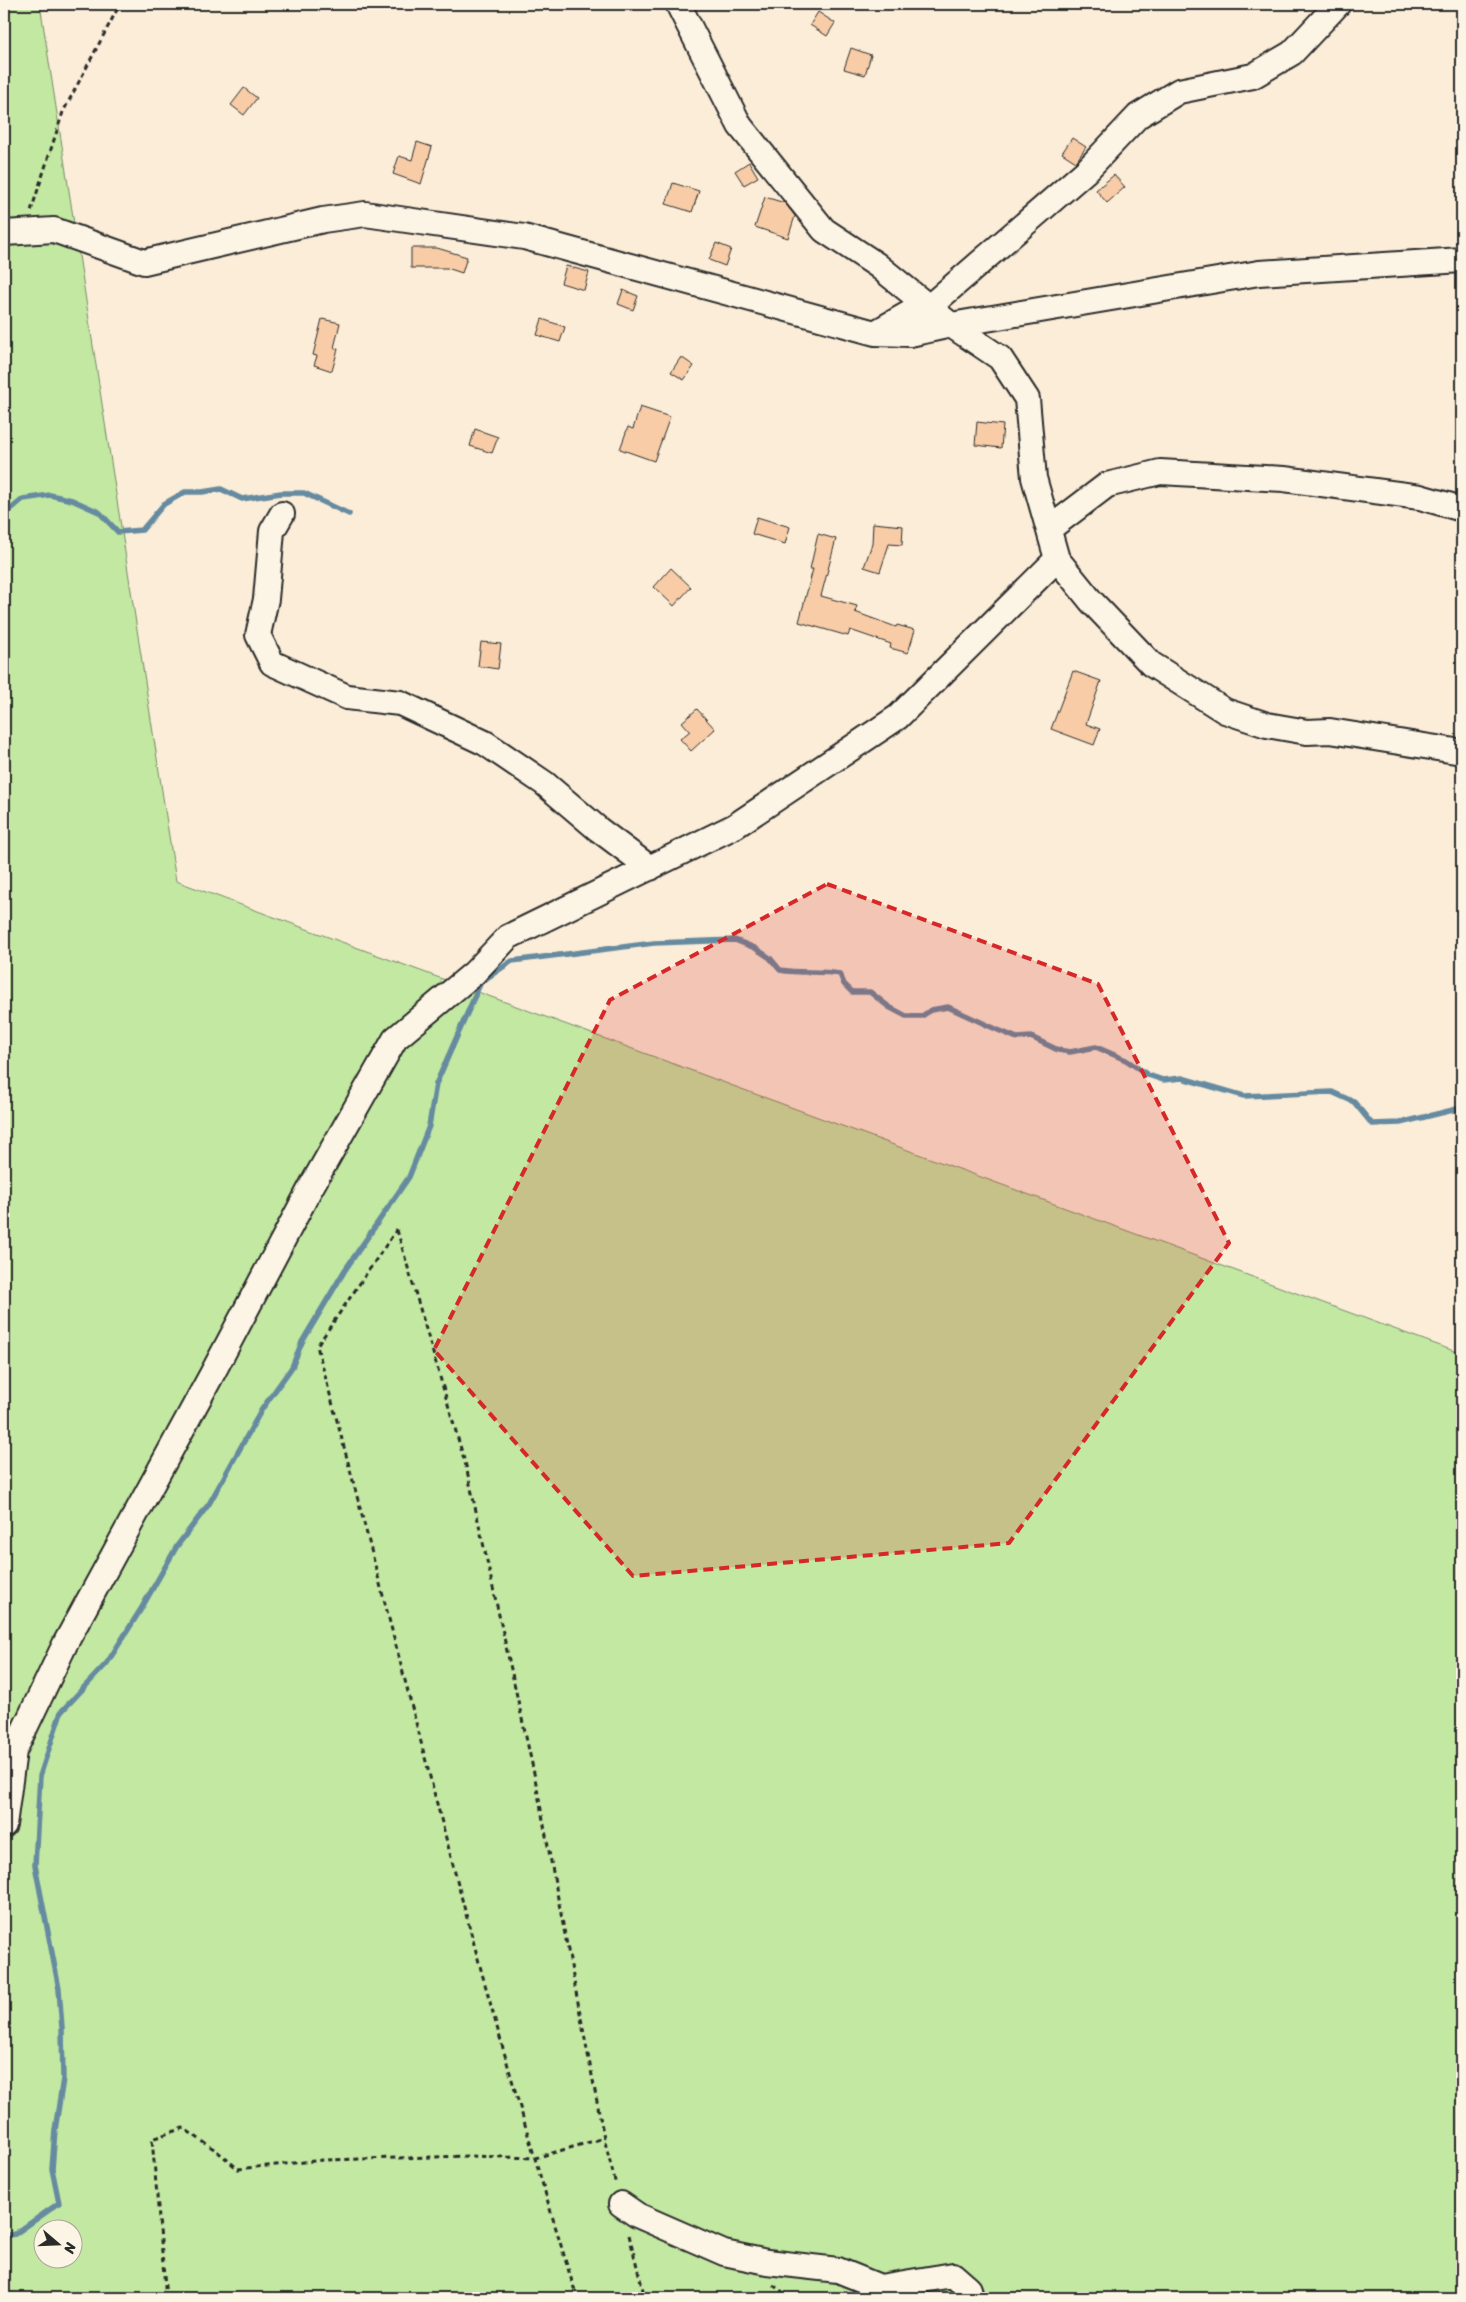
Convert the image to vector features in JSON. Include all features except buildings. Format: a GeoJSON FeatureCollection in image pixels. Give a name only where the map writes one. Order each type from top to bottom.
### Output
{"type":"FeatureCollection","features":[{"type":"Feature","properties":{"kind":"street"},"geometry":{"type":"LineString","coordinates":[[678,4],[740,126],[824,230],[878,264],[951,325],[1000,358],[1028,399],[1034,478],[1057,559],[1091,601],[1151,664],[1225,711],[1267,725],[1307,732],[1330,731],[1462,752]]}},
{"type":"Feature","properties":{"kind":"street"},"geometry":{"type":"LineString","coordinates":[[874,332],[910,313],[929,306],[1086,170],[1138,116],[1179,92],[1253,76],[1292,53],[1338,4]]}},
{"type":"Feature","properties":{"kind":"street"},"geometry":{"type":"LineString","coordinates":[[14,232],[54,230],[144,262],[323,220],[365,214],[524,237],[874,332],[910,334],[951,325],[1259,273],[1462,260]]}},
{"type":"Feature","properties":{"kind":"street"},"geometry":{"type":"LineString","coordinates":[[1049,529],[1107,485],[1160,472],[1284,479],[1420,497],[1462,509]]}},
{"type":"Feature","properties":{"kind":"street"},"geometry":{"type":"LineString","coordinates":[[282,514],[272,531],[266,599],[258,635],[272,663],[347,697],[400,704],[485,743],[544,783],[598,829],[650,868]]}},
{"type":"Feature","properties":{"kind":"street"},"geometry":{"type":"LineString","coordinates":[[4,1825],[14,1751],[66,1642],[216,1367],[311,1187],[395,1039],[474,973],[508,937],[735,826],[898,717],[1057,559]]}},
{"type":"Feature","properties":{"kind":"street"},"geometry":{"type":"LineString","coordinates":[[621,2204],[638,2214],[724,2253],[767,2262],[838,2270],[880,2287],[952,2275],[969,2290],[971,2298]]}},
{"type":"Feature","properties":{"kind":"path"},"geometry":{"type":"LineString","coordinates":[[14,232],[63,112],[120,4]]}},
{"type":"Feature","properties":{"kind":"path"},"geometry":{"type":"LineString","coordinates":[[577,2298],[535,2158],[464,1904],[369,1536],[317,1346],[397,1229],[466,1466],[534,1773],[604,2138],[645,2298]]}},
{"type":"Feature","properties":{"kind":"path"},"geometry":{"type":"LineString","coordinates":[[166,2298],[152,2138],[183,2128],[217,2151],[238,2169],[323,2160],[470,2156],[535,2158],[604,2138]]}},
{"type":"Feature","properties":{"kind":"highlighted area"},"geometry":{"type":"Polygon","coordinates":[[[827,884],[1098,984],[1229,1243],[1009,1543],[633,1576],[434,1350],[610,1000],[827,884]]]}},
{"type":"Feature","properties":{"kind":"green space"},"geometry":{"type":"Polygon","coordinates":[[[4,4],[40,4],[176,881],[1462,1354],[1462,2298],[4,2298],[4,4]]]}},
{"type":"Feature","properties":{"kind":"waterway"},"geometry":{"type":"LineString","coordinates":[[4,515],[23,499],[50,495],[72,500],[99,512],[118,532],[142,530],[164,504],[185,492],[221,489],[242,499],[281,493],[304,493],[349,514]]}},
{"type":"Feature","properties":{"kind":"waterway"},"geometry":{"type":"LineString","coordinates":[[4,2236],[15,2234],[59,2203],[52,2169],[55,2130],[63,2079],[62,2028],[59,1989],[35,1865],[40,1776],[61,1712],[107,1663],[177,1546],[209,1504],[262,1409],[292,1367],[302,1342],[345,1270],[409,1177],[429,1126],[436,1084],[481,982],[512,961],[654,943],[735,940],[755,948],[770,958],[780,970],[840,974],[844,984],[852,992],[870,992],[889,1007],[906,1016],[922,1016],[931,1010],[948,1007],[1017,1038],[1031,1037],[1058,1050],[1070,1052],[1096,1047],[1126,1060],[1148,1075],[1163,1080],[1182,1078],[1244,1096],[1332,1092],[1354,1102],[1372,1124],[1400,1123],[1457,1109],[1462,1111]]}}]}
